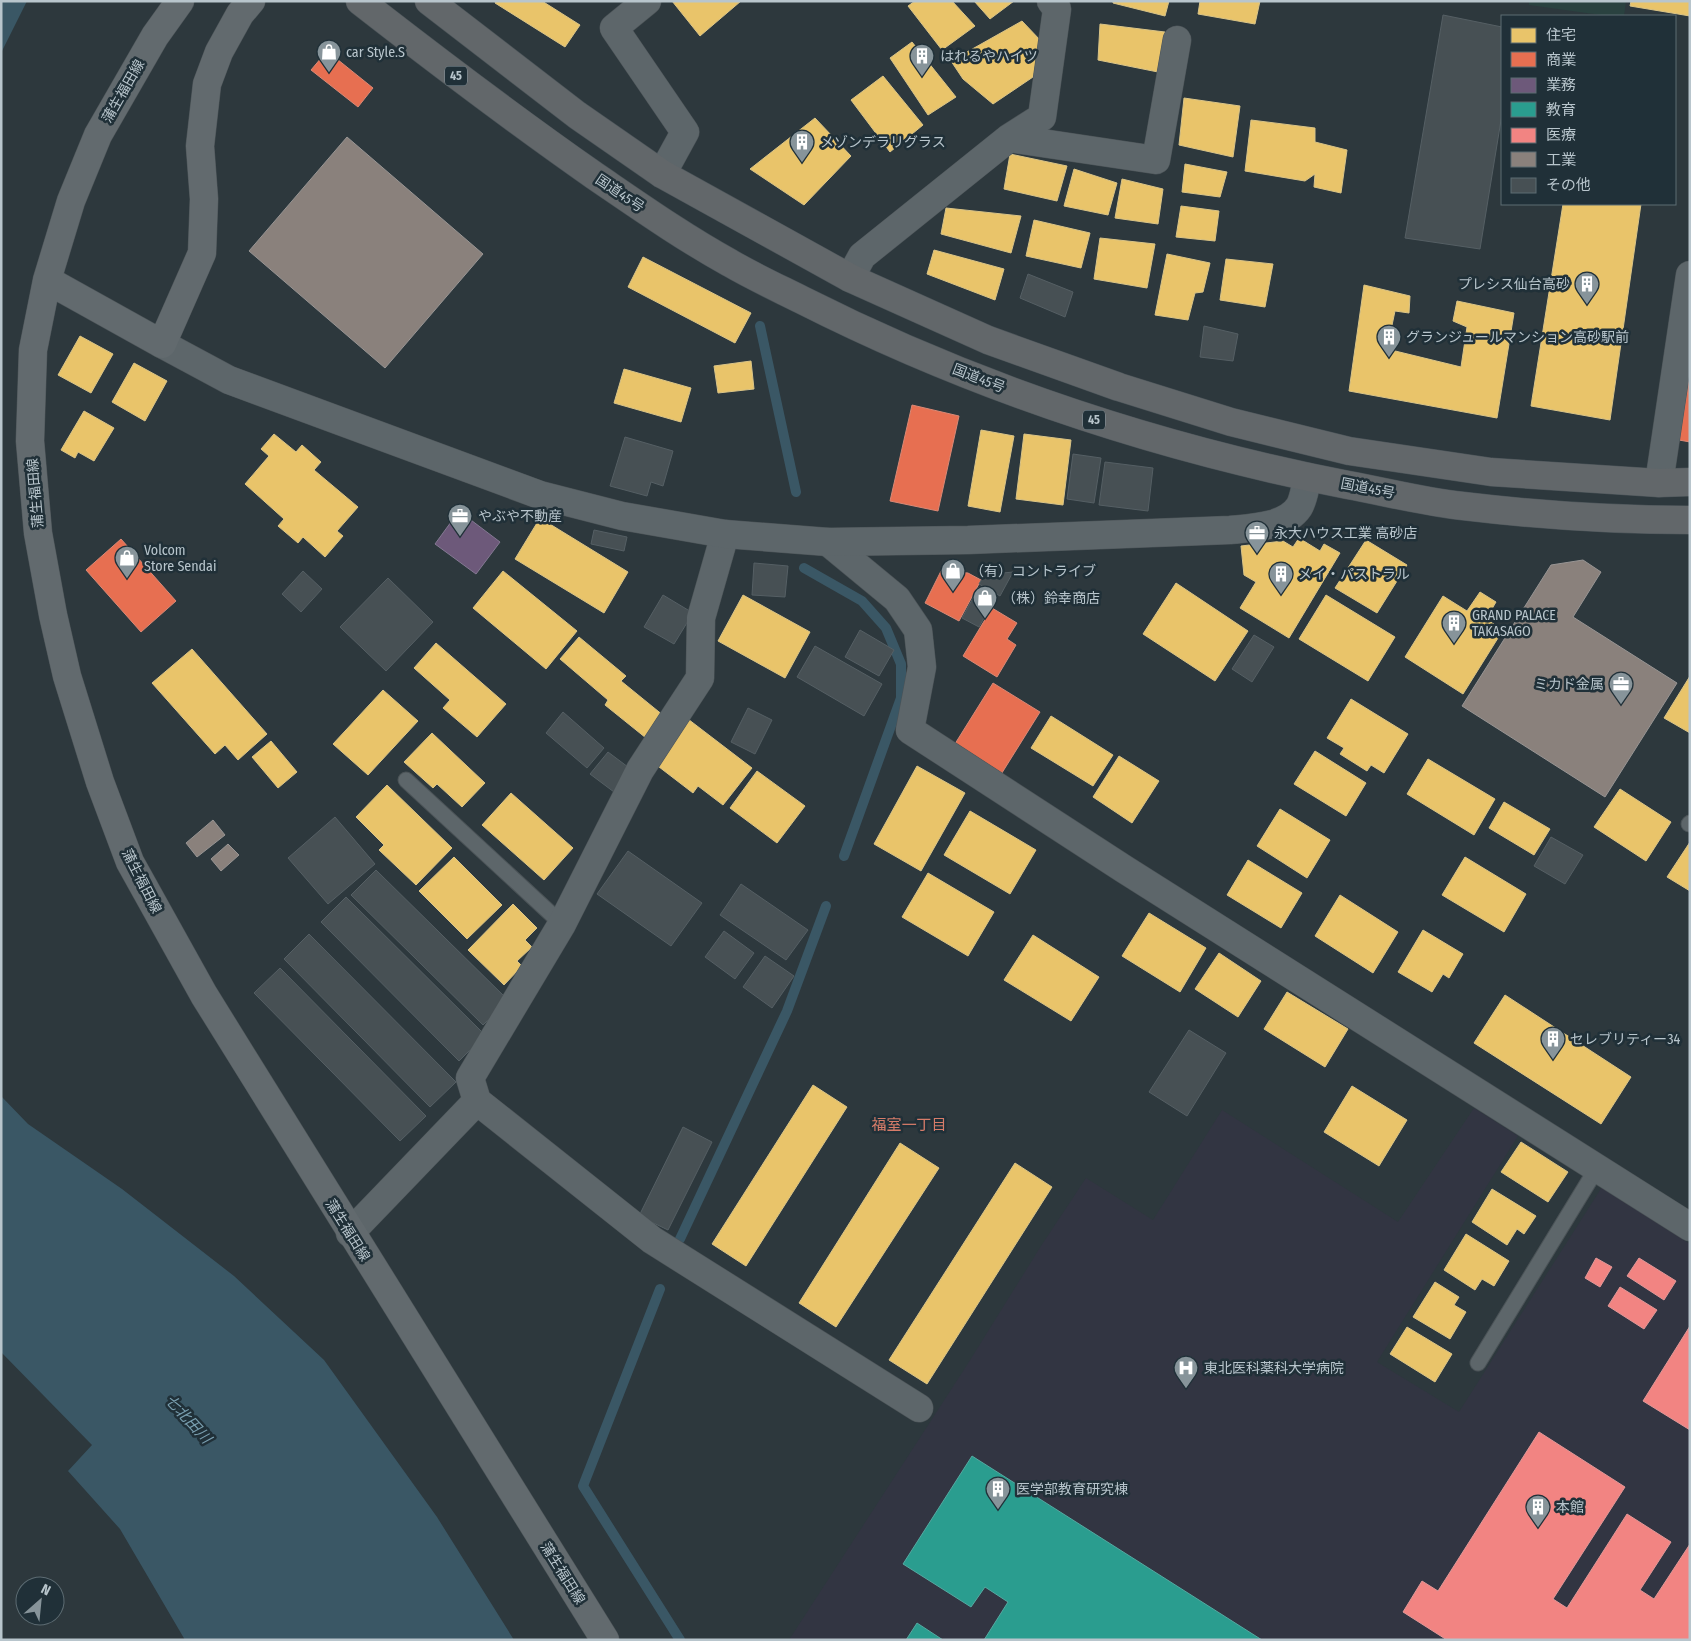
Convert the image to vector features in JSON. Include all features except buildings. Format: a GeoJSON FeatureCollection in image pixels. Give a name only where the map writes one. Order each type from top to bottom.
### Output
{"type":"FeatureCollection","features":[{"type":"Feature","properties":{"kind":"highway","name":"国道45号"},"geometry":{"type":"LineString","coordinates":[[360,1],[471,87],[643,210],[730,263],[844,321],[966,374],[1085,417],[1212,455],[1308,477],[1460,506],[1638,520],[1690,520]]}},
{"type":"Feature","properties":{"kind":"highway"},"geometry":{"type":"LineString","coordinates":[[429,1],[577,115],[662,174],[850,278],[988,340],[1120,387],[1231,422],[1349,451],[1491,472],[1659,483],[1690,482]]}},
{"type":"Feature","properties":{"kind":"main road","name":"蒲生福田線"},"geometry":{"type":"LineString","coordinates":[[180,1],[155,36],[98,135],[71,201],[47,280],[33,350],[30,441],[38,533],[53,615],[67,676],[100,782],[130,862],[199,987],[605,1640]]}},
{"type":"Feature","properties":{"kind":"main road"},"geometry":{"type":"LineString","coordinates":[[47,280],[162,344],[202,253],[204,199],[200,146],[207,84],[219,52],[240,14],[251,1]]}},
{"type":"Feature","properties":{"kind":"street"},"geometry":{"type":"LineString","coordinates":[[647,1],[614,28],[685,132],[662,174]]}},
{"type":"Feature","properties":{"kind":"street"},"geometry":{"type":"LineString","coordinates":[[850,278],[862,256],[1009,138],[1042,117],[1059,4]]}},
{"type":"Feature","properties":{"kind":"street"},"geometry":{"type":"LineString","coordinates":[[1009,138],[1156,160],[1177,40]]}},
{"type":"Feature","properties":{"kind":"street"},"geometry":{"type":"LineString","coordinates":[[1659,483],[1690,275]]}},
{"type":"Feature","properties":{"kind":"street"},"geometry":{"type":"LineString","coordinates":[[162,344],[229,380],[540,495],[622,516],[725,534],[828,542],[968,540],[1230,530],[1259,527],[1290,515],[1299,507],[1308,477]]}},
{"type":"Feature","properties":{"kind":"street"},"geometry":{"type":"LineString","coordinates":[[725,534],[701,618],[700,678],[640,770],[562,924],[470,1078],[477,1101],[652,1240],[919,1408]]}},
{"type":"Feature","properties":{"kind":"street"},"geometry":{"type":"LineString","coordinates":[[828,542],[897,599],[918,630],[922,667],[910,730],[1132,875],[1690,1227]]}},
{"type":"Feature","properties":{"kind":"street"},"geometry":{"type":"LineString","coordinates":[[350,1232],[477,1101]]}},
{"type":"Feature","properties":{"kind":"lane"},"geometry":{"type":"LineString","coordinates":[[406,780],[562,924]]}},
{"type":"Feature","properties":{"kind":"lane"},"geometry":{"type":"LineString","coordinates":[[1478,1363],[1597,1168]]}},
{"type":"Feature","properties":{"kind":"shaded area","name":"東北医科薬科大学病院"},"geometry":{"type":"Polygon","coordinates":[[[1474,1108],[1518,1136],[1377,1362],[1459,1412],[1602,1187],[1690,1244],[1690,1640],[789,1640],[1086,1178],[1153,1220],[1222,1110],[1398,1222],[1474,1108]]]}},
{"type":"Feature","properties":{"kind":"green space"},"geometry":{"type":"Polygon","coordinates":[[[1529,1],[1626,1],[1624,15],[1601,15],[1529,5],[1529,1]]]}},
{"type":"Feature","properties":{"kind":"water"},"geometry":{"type":"Polygon","coordinates":[[[1,1],[27,1],[1,53],[1,1]]]}},
{"type":"Feature","properties":{"kind":"water","name":"七北田川"},"geometry":{"type":"Polygon","coordinates":[[[1,1096],[28,1124],[122,1189],[234,1276],[324,1360],[437,1517],[514,1640],[185,1640],[120,1529],[68,1471],[92,1445],[1,1352],[1,1096]]]}},
{"type":"Feature","properties":{"kind":"waterway"},"geometry":{"type":"LineString","coordinates":[[760,326],[796,492]]}},
{"type":"Feature","properties":{"kind":"waterway"},"geometry":{"type":"LineString","coordinates":[[804,568],[862,601],[886,628],[901,664],[901,698],[844,856]]}},
{"type":"Feature","properties":{"kind":"waterway"},"geometry":{"type":"LineString","coordinates":[[680,1239],[787,1011],[826,906]]}},
{"type":"Feature","properties":{"kind":"waterway"},"geometry":{"type":"LineString","coordinates":[[660,1289],[583,1486],[680,1640]]}},
{"type":"Feature","properties":{"kind":"place","name":"car Style.S"},"geometry":{"type":"Point","coordinates":[329,73]}},
{"type":"Feature","properties":{"kind":"place","name":"はれるやハイツ"},"geometry":{"type":"Point","coordinates":[922,77]}},
{"type":"Feature","properties":{"kind":"place","name":"メゾンデラリグラス"},"geometry":{"type":"Point","coordinates":[802,163]}},
{"type":"Feature","properties":{"kind":"place","name":"プレシス仙台高砂"},"geometry":{"type":"Point","coordinates":[1587,305]}},
{"type":"Feature","properties":{"kind":"place","name":"グランジュールマンション高砂駅前"},"geometry":{"type":"Point","coordinates":[1389,358]}},
{"type":"Feature","properties":{"kind":"place","name":"やぶや不動産"},"geometry":{"type":"Point","coordinates":[460,537]}},
{"type":"Feature","properties":{"kind":"place","name":"永大ハウス工業 高砂店"},"geometry":{"type":"Point","coordinates":[1257,554]}},
{"type":"Feature","properties":{"kind":"place","name":"Volcom Store Sendai"},"geometry":{"type":"Point","coordinates":[127,579]}},
{"type":"Feature","properties":{"kind":"place","name":"（有）コントライブ"},"geometry":{"type":"Point","coordinates":[953,592]}},
{"type":"Feature","properties":{"kind":"place","name":"メイ・パストラル"},"geometry":{"type":"Point","coordinates":[1281,595]}},
{"type":"Feature","properties":{"kind":"place","name":"（株）鈴幸商店"},"geometry":{"type":"Point","coordinates":[985,619]}},
{"type":"Feature","properties":{"kind":"place","name":"GRAND PALACE TAKASAGO"},"geometry":{"type":"Point","coordinates":[1454,644]}},
{"type":"Feature","properties":{"kind":"place","name":"ミカド金属"},"geometry":{"type":"Point","coordinates":[1621,705]}},
{"type":"Feature","properties":{"kind":"place","name":"セレブリティー34"},"geometry":{"type":"Point","coordinates":[1553,1060]}},
{"type":"Feature","properties":{"kind":"place","name":"東北医科薬科大学病院"},"geometry":{"type":"Point","coordinates":[1186,1389]}},
{"type":"Feature","properties":{"kind":"place","name":"医学部教育研究棟"},"geometry":{"type":"Point","coordinates":[998,1510]}},
{"type":"Feature","properties":{"kind":"place","name":"本館"},"geometry":{"type":"Point","coordinates":[1538,1528]}},
{"type":"Feature","properties":{"kind":"district","name":"福室一丁目"},"geometry":{"type":"Point","coordinates":[909,1125]}}]}
